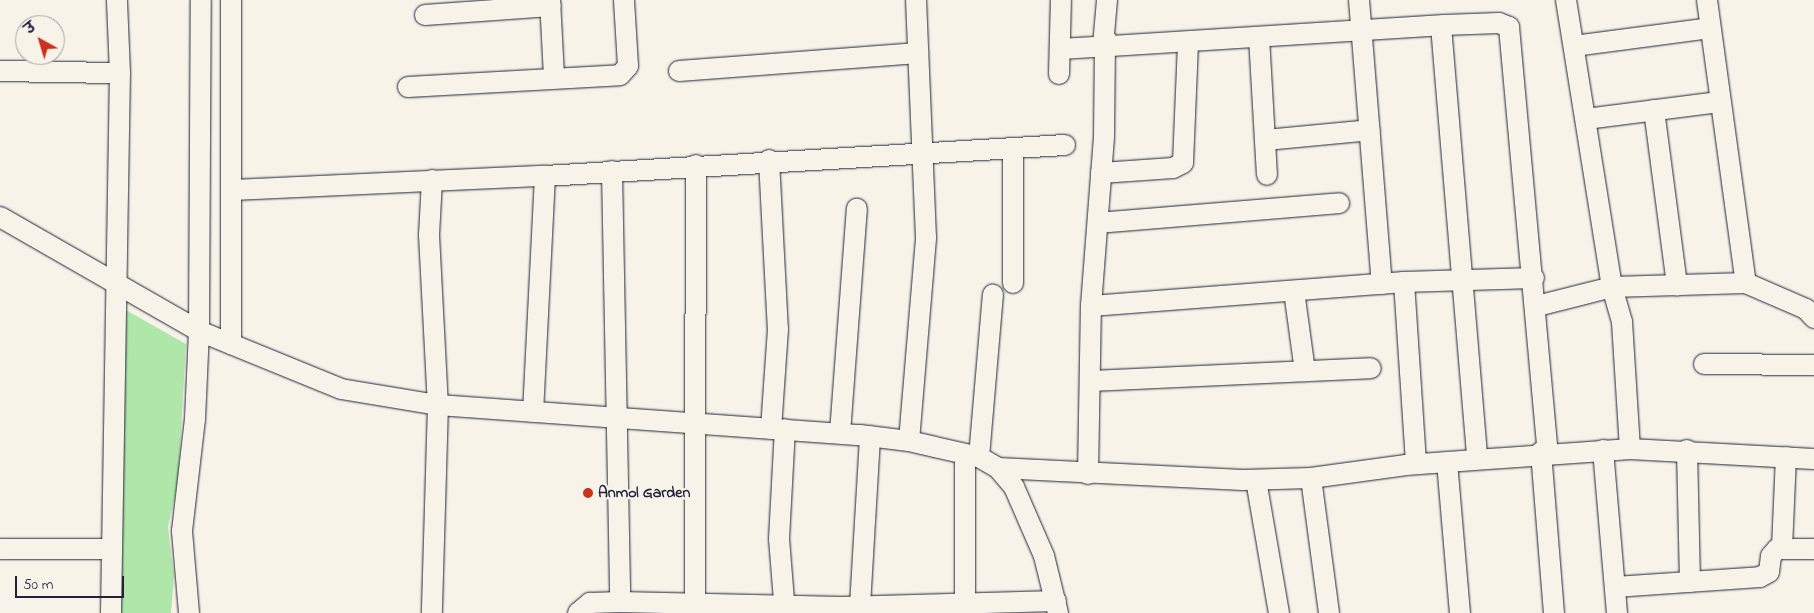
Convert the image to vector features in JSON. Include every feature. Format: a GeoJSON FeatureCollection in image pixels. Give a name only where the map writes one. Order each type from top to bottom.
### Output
{"type":"FeatureCollection","features":[{"type":"Feature","properties":{"kind":"street"},"geometry":{"type":"LineString","coordinates":[[111,613],[120,73],[117,0]]}},
{"type":"Feature","properties":{"kind":"street"},"geometry":{"type":"LineString","coordinates":[[189,613],[182,530],[194,438],[199,332],[201,0]]}},
{"type":"Feature","properties":{"kind":"street"},"geometry":{"type":"LineString","coordinates":[[231,0],[231,344]]}},
{"type":"Feature","properties":{"kind":"street"},"geometry":{"type":"LineString","coordinates":[[408,87],[624,74],[628,66],[624,0]]}},
{"type":"Feature","properties":{"kind":"street"},"geometry":{"type":"LineString","coordinates":[[908,441],[926,238],[916,0]]}},
{"type":"Feature","properties":{"kind":"street"},"geometry":{"type":"LineString","coordinates":[[1059,74],[1062,0]]}},
{"type":"Feature","properties":{"kind":"street"},"geometry":{"type":"LineString","coordinates":[[1088,474],[1091,306],[1098,223],[1108,46],[1104,37],[1107,0]]}},
{"type":"Feature","properties":{"kind":"street"},"geometry":{"type":"LineString","coordinates":[[1360,0],[1382,284]]}},
{"type":"Feature","properties":{"kind":"street"},"geometry":{"type":"LineString","coordinates":[[1566,0],[1612,287],[1622,322],[1630,449]]}},
{"type":"Feature","properties":{"kind":"street"},"geometry":{"type":"LineString","coordinates":[[1707,0],[1719,102],[1746,283]]}},
{"type":"Feature","properties":{"kind":"street"},"geometry":{"type":"LineString","coordinates":[[425,15],[551,3],[554,77]]}},
{"type":"Feature","properties":{"kind":"street"},"geometry":{"type":"LineString","coordinates":[[1060,49],[1499,23],[1511,32],[1537,306],[1554,613]]}},
{"type":"Feature","properties":{"kind":"street"},"geometry":{"type":"LineString","coordinates":[[1441,26],[1477,458]]}},
{"type":"Feature","properties":{"kind":"street"},"geometry":{"type":"LineString","coordinates":[[1574,46],[1710,28]]}},
{"type":"Feature","properties":{"kind":"street"},"geometry":{"type":"LineString","coordinates":[[1259,37],[1267,175]]}},
{"type":"Feature","properties":{"kind":"street"},"geometry":{"type":"LineString","coordinates":[[1101,173],[1174,168],[1183,163],[1188,42]]}},
{"type":"Feature","properties":{"kind":"street"},"geometry":{"type":"LineString","coordinates":[[679,71],[918,53]]}},
{"type":"Feature","properties":{"kind":"street"},"geometry":{"type":"LineString","coordinates":[[0,71],[120,73]]}},
{"type":"Feature","properties":{"kind":"street"},"geometry":{"type":"LineString","coordinates":[[1586,118],[1719,102]]}},
{"type":"Feature","properties":{"kind":"street"},"geometry":{"type":"LineString","coordinates":[[1654,110],[1678,286]]}},
{"type":"Feature","properties":{"kind":"street"},"geometry":{"type":"LineString","coordinates":[[1265,140],[1370,130]]}},
{"type":"Feature","properties":{"kind":"street"},"geometry":{"type":"LineString","coordinates":[[232,190],[545,176],[769,160],[1065,145]]}},
{"type":"Feature","properties":{"kind":"street"},"geometry":{"type":"LineString","coordinates":[[1013,149],[1013,282]]}},
{"type":"Feature","properties":{"kind":"street"},"geometry":{"type":"LineString","coordinates":[[769,160],[778,329],[779,539],[785,608]]}},
{"type":"Feature","properties":{"kind":"street"},"geometry":{"type":"LineString","coordinates":[[695,607],[696,165]]}},
{"type":"Feature","properties":{"kind":"street"},"geometry":{"type":"LineString","coordinates":[[612,171],[620,602]]}},
{"type":"Feature","properties":{"kind":"street"},"geometry":{"type":"LineString","coordinates":[[533,412],[545,176]]}},
{"type":"Feature","properties":{"kind":"street"},"geometry":{"type":"LineString","coordinates":[[432,180],[429,235],[438,406],[432,613]]}},
{"type":"Feature","properties":{"kind":"street"},"geometry":{"type":"LineString","coordinates":[[1098,223],[1339,203]]}},
{"type":"Feature","properties":{"kind":"street"},"geometry":{"type":"LineString","coordinates":[[840,433],[857,209]]}},
{"type":"Feature","properties":{"kind":"street"},"geometry":{"type":"LineString","coordinates":[[0,217],[199,332],[341,389],[438,406],[870,436],[908,441],[972,456],[998,468],[1088,474],[1256,480],[1311,478],[1416,464],[1544,452],[1630,449],[1687,450],[1814,459],[1814,453]]}},
{"type":"Feature","properties":{"kind":"street"},"geometry":{"type":"LineString","coordinates":[[1091,306],[1404,282],[1534,278]]}},
{"type":"Feature","properties":{"kind":"street"},"geometry":{"type":"LineString","coordinates":[[1404,282],[1416,464]]}},
{"type":"Feature","properties":{"kind":"street"},"geometry":{"type":"LineString","coordinates":[[1537,306],[1612,287],[1746,283],[1806,309],[1814,318]]}},
{"type":"Feature","properties":{"kind":"street"},"geometry":{"type":"LineString","coordinates":[[1294,291],[1304,371]]}},
{"type":"Feature","properties":{"kind":"street"},"geometry":{"type":"LineString","coordinates":[[965,609],[972,456],[993,295]]}},
{"type":"Feature","properties":{"kind":"street"},"geometry":{"type":"LineString","coordinates":[[1704,364],[1814,364]]}},
{"type":"Feature","properties":{"kind":"street"},"geometry":{"type":"LineString","coordinates":[[1090,381],[1371,368]]}},
{"type":"Feature","properties":{"kind":"street"},"geometry":{"type":"LineString","coordinates":[[870,436],[870,608]]}},
{"type":"Feature","properties":{"kind":"street"},"geometry":{"type":"LineString","coordinates":[[1603,450],[1617,613]]}},
{"type":"Feature","properties":{"kind":"street"},"geometry":{"type":"LineString","coordinates":[[1687,450],[1690,582]]}},
{"type":"Feature","properties":{"kind":"street"},"geometry":{"type":"LineString","coordinates":[[1782,548],[1786,457]]}},
{"type":"Feature","properties":{"kind":"street"},"geometry":{"type":"LineString","coordinates":[[1447,462],[1460,613]]}},
{"type":"Feature","properties":{"kind":"street"},"geometry":{"type":"LineString","coordinates":[[578,613],[590,603],[620,602],[695,607],[965,609],[1057,607],[1044,556],[1014,487],[998,468]]}},
{"type":"Feature","properties":{"kind":"street"},"geometry":{"type":"LineString","coordinates":[[1311,478],[1329,613]]}},
{"type":"Feature","properties":{"kind":"street"},"geometry":{"type":"LineString","coordinates":[[1256,480],[1279,613]]}},
{"type":"Feature","properties":{"kind":"street"},"geometry":{"type":"LineString","coordinates":[[1615,587],[1760,577],[1769,572],[1773,552],[1782,548],[1814,549]]}},
{"type":"Feature","properties":{"kind":"street"},"geometry":{"type":"LineString","coordinates":[[0,549],[112,549]]}},
{"type":"Feature","properties":{"kind":"green space"},"geometry":{"type":"Polygon","coordinates":[[[124,309],[186,344],[178,483],[168,527],[174,576],[171,613],[119,613],[124,309]]]}},
{"type":"Feature","properties":{"kind":"place","name":"Anmol Garden"},"geometry":{"type":"Point","coordinates":[588,493]}}]}
